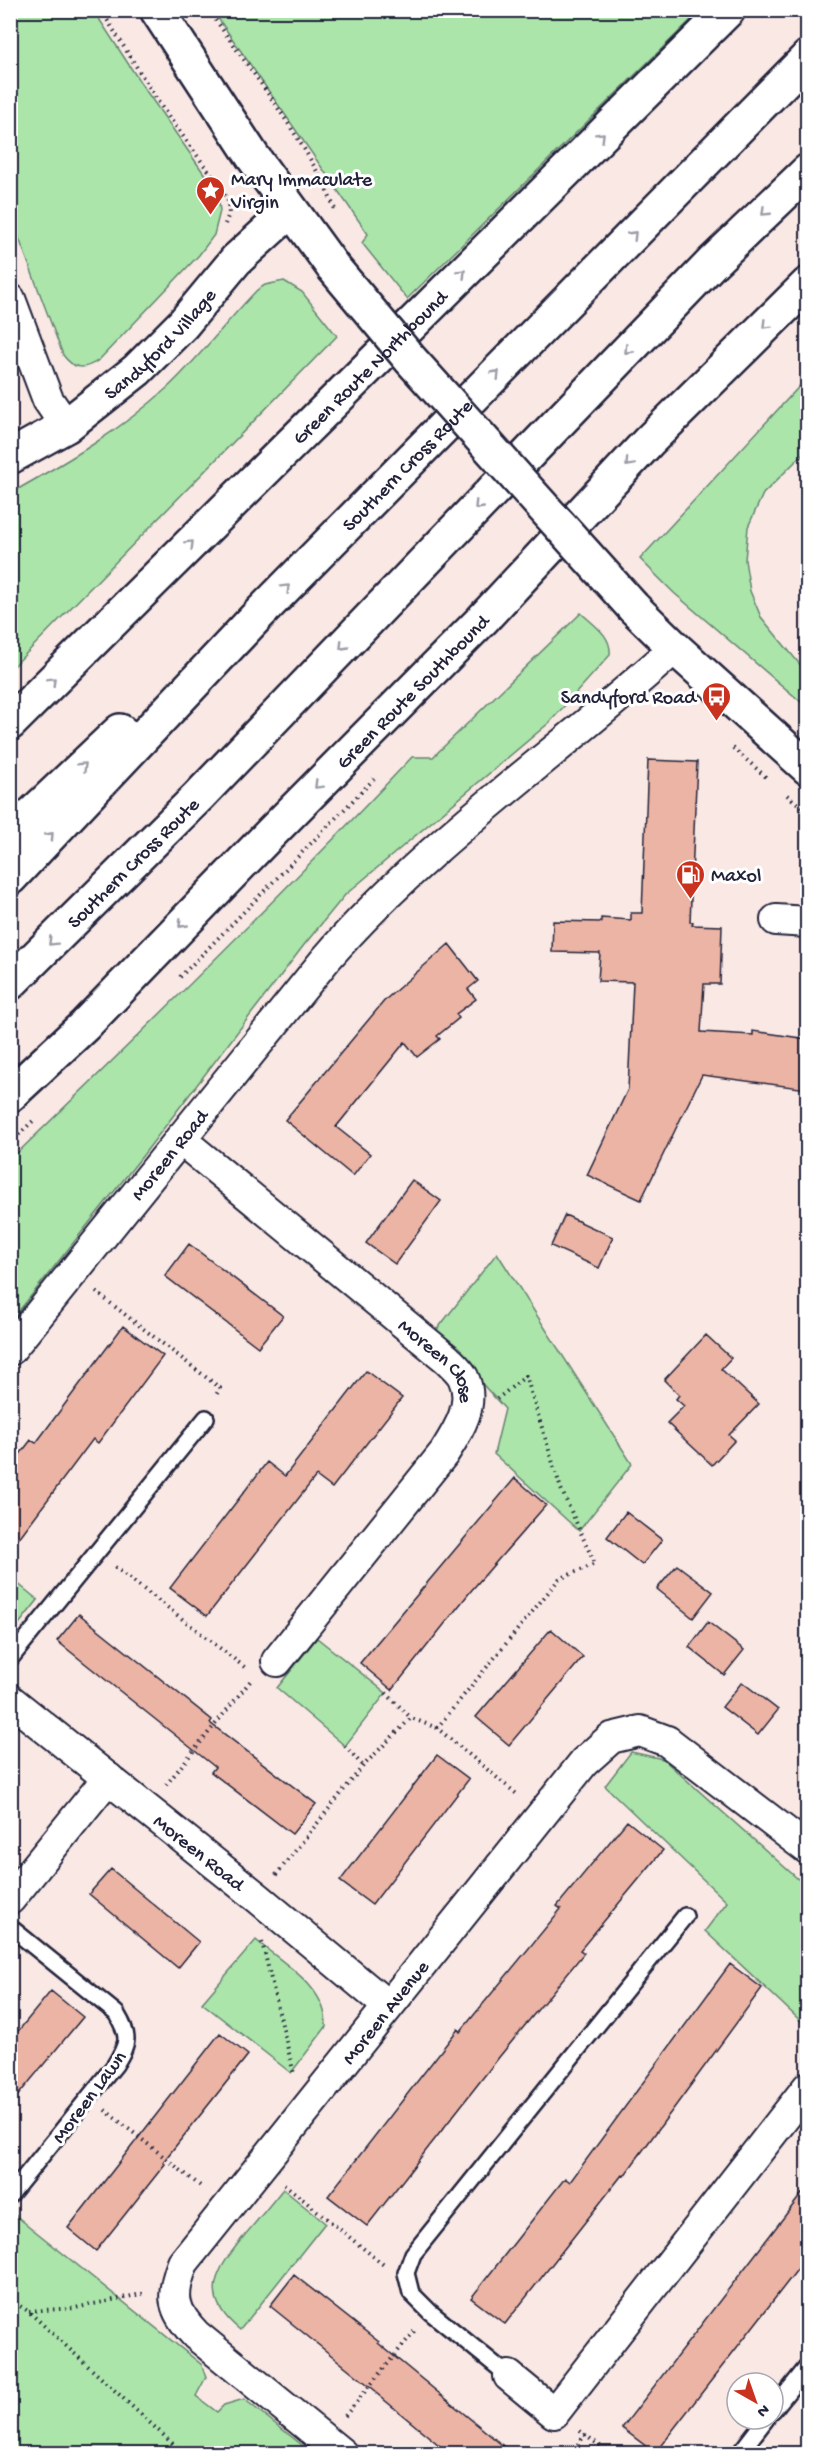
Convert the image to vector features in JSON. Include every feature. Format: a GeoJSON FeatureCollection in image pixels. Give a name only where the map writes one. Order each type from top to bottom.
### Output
{"type":"FeatureCollection","features":[{"type":"Feature","properties":{"kind":"main road"},"geometry":{"type":"LineString","coordinates":[[156,10],[291,210],[333,267],[425,376],[633,607],[807,768]]}},
{"type":"Feature","properties":{"kind":"main road","name":"Green Route Northbound"},"geometry":{"type":"LineString","coordinates":[[10,723],[728,10]]}},
{"type":"Feature","properties":{"kind":"main road","name":"Southern Cross Route"},"geometry":{"type":"LineString","coordinates":[[10,878],[260,613],[807,57]]}},
{"type":"Feature","properties":{"kind":"main road","name":"Southern Cross Route"},"geometry":{"type":"LineString","coordinates":[[10,983],[198,797],[705,270],[807,171]]}},
{"type":"Feature","properties":{"kind":"main road","name":"Sandyford Village"},"geometry":{"type":"LineString","coordinates":[[10,457],[66,426],[137,370],[183,324],[236,260],[291,210]]}},
{"type":"Feature","properties":{"kind":"main road","name":"Green Route Southbound"},"geometry":{"type":"LineString","coordinates":[[10,1095],[84,1026],[262,842],[483,620],[649,441],[807,284]]}},
{"type":"Feature","properties":{"kind":"main road"},"geometry":{"type":"LineString","coordinates":[[10,835],[175,678],[260,613]]}},
{"type":"Feature","properties":{"kind":"street"},"geometry":{"type":"LineString","coordinates":[[10,299],[48,400],[66,426]]}},
{"type":"Feature","properties":{"kind":"street","name":"Moreen Road"},"geometry":{"type":"LineString","coordinates":[[10,1350],[326,959],[383,896],[675,648]]}},
{"type":"Feature","properties":{"kind":"street"},"geometry":{"type":"LineString","coordinates":[[776,920],[807,922]]}},
{"type":"Feature","properties":{"kind":"street","name":"Moreen Close"},"geometry":{"type":"LineString","coordinates":[[180,1139],[447,1359],[463,1377],[468,1402],[459,1429],[437,1462],[277,1661]]}},
{"type":"Feature","properties":{"kind":"street","name":"Moreen Road"},"geometry":{"type":"LineString","coordinates":[[10,1700],[258,1898],[388,2007]]}},
{"type":"Feature","properties":{"kind":"street","name":"Moreen Avenue"},"geometry":{"type":"LineString","coordinates":[[174,2285],[183,2263],[227,2207],[584,1762],[611,1738],[640,1731],[667,1741],[692,1758],[807,1849]]}},
{"type":"Feature","properties":{"kind":"street"},"geometry":{"type":"LineString","coordinates":[[10,1899],[108,1778]]}},
{"type":"Feature","properties":{"kind":"street"},"geometry":{"type":"LineString","coordinates":[[509,2376],[554,2413],[807,2087]]}},
{"type":"Feature","properties":{"kind":"street"},"geometry":{"type":"LineString","coordinates":[[174,2285],[174,2302],[180,2319],[196,2335],[334,2447]]}},
{"type":"Feature","properties":{"kind":"lane"},"geometry":{"type":"LineString","coordinates":[[10,1659],[206,1418]]}},
{"type":"Feature","properties":{"kind":"lane"},"geometry":{"type":"LineString","coordinates":[[509,2376],[430,2312],[411,2293],[406,2273],[413,2254],[685,1916]]}},
{"type":"Feature","properties":{"kind":"lane","name":"Moreen Lawn"},"geometry":{"type":"LineString","coordinates":[[10,1927],[116,2013],[125,2028],[126,2046],[115,2065],[10,2195]]}},
{"type":"Feature","properties":{"kind":"lane"},"geometry":{"type":"LineString","coordinates":[[785,2394],[807,2366]]}},
{"type":"Feature","properties":{"kind":"lane"},"geometry":{"type":"LineString","coordinates":[[739,2454],[757,2431]]}},
{"type":"Feature","properties":{"kind":"path"},"geometry":{"type":"LineString","coordinates":[[101,10],[161,106],[228,201],[229,214],[222,231]]}},
{"type":"Feature","properties":{"kind":"path"},"geometry":{"type":"LineString","coordinates":[[209,10],[291,131],[327,189],[338,219]]}},
{"type":"Feature","properties":{"kind":"path"},"geometry":{"type":"LineString","coordinates":[[72,1273],[220,1388],[206,1418]]}},
{"type":"Feature","properties":{"kind":"path"},"geometry":{"type":"LineString","coordinates":[[437,1728],[559,1579],[595,1564],[561,1490],[526,1376],[459,1429]]}},
{"type":"Feature","properties":{"kind":"path"},"geometry":{"type":"LineString","coordinates":[[96,1553],[254,1675],[147,1809]]}},
{"type":"Feature","properties":{"kind":"path"},"geometry":{"type":"LineString","coordinates":[[386,1694],[411,1718],[437,1728],[542,1814]]}},
{"type":"Feature","properties":{"kind":"path"},"geometry":{"type":"LineString","coordinates":[[303,2112],[263,1946],[258,1898],[363,1766],[411,1718]]}},
{"type":"Feature","properties":{"kind":"path"},"geometry":{"type":"LineString","coordinates":[[345,1746],[363,1766]]}},
{"type":"Feature","properties":{"kind":"path"},"geometry":{"type":"LineString","coordinates":[[89,2098],[227,2207]]}},
{"type":"Feature","properties":{"kind":"path"},"geometry":{"type":"LineString","coordinates":[[261,2165],[383,2265],[406,2273]]}},
{"type":"Feature","properties":{"kind":"path"},"geometry":{"type":"LineString","coordinates":[[28,2311],[75,2308],[111,2302],[174,2285]]}},
{"type":"Feature","properties":{"kind":"path"},"geometry":{"type":"LineString","coordinates":[[10,2300],[28,2311],[184,2454]]}},
{"type":"Feature","properties":{"kind":"path"},"geometry":{"type":"LineString","coordinates":[[334,2447],[430,2312]]}},
{"type":"Feature","properties":{"kind":"path"},"geometry":{"type":"LineString","coordinates":[[554,2413],[611,2454]]}},
{"type":"Feature","properties":{"kind":"path"},"geometry":{"type":"LineString","coordinates":[[570,2454],[586,2434]]}},
{"type":"Feature","properties":{"kind":"green space"},"geometry":{"type":"Polygon","coordinates":[[[11,10],[94,11],[218,195],[220,211],[214,235],[199,255],[99,360],[89,366],[75,366],[63,355],[11,217],[11,10]]]}},
{"type":"Feature","properties":{"kind":"green space"},"geometry":{"type":"Polygon","coordinates":[[[213,11],[700,11],[407,299],[362,243],[368,234],[213,11]]]}},
{"type":"Feature","properties":{"kind":"green space"},"geometry":{"type":"Polygon","coordinates":[[[284,281],[302,292],[337,336],[11,669],[11,493],[72,457],[131,418],[179,376],[257,290],[265,285],[284,281]]]}},
{"type":"Feature","properties":{"kind":"green space"},"geometry":{"type":"Polygon","coordinates":[[[807,378],[807,450],[763,494],[748,527],[745,560],[750,591],[761,617],[807,673],[807,707],[674,593],[640,559],[807,378]]]}},
{"type":"Feature","properties":{"kind":"green space"},"geometry":{"type":"Polygon","coordinates":[[[581,613],[605,637],[610,648],[610,655],[550,722],[345,895],[11,1321],[11,1159],[214,961],[412,757],[433,757],[581,613]]]}},
{"type":"Feature","properties":{"kind":"green space"},"geometry":{"type":"Polygon","coordinates":[[[497,1253],[632,1464],[579,1531],[494,1454],[505,1409],[435,1332],[497,1253]]]}},
{"type":"Feature","properties":{"kind":"green space"},"geometry":{"type":"Polygon","coordinates":[[[11,1578],[38,1600],[11,1634],[11,1578]]]}},
{"type":"Feature","properties":{"kind":"green space"},"geometry":{"type":"Polygon","coordinates":[[[317,1638],[386,1693],[345,1746],[277,1688],[317,1638]]]}},
{"type":"Feature","properties":{"kind":"green space"},"geometry":{"type":"Polygon","coordinates":[[[631,1752],[663,1759],[807,1887],[807,2027],[705,1931],[727,1902],[605,1786],[631,1752]]]}},
{"type":"Feature","properties":{"kind":"green space"},"geometry":{"type":"Polygon","coordinates":[[[256,1940],[312,1988],[324,2013],[326,2027],[291,2073],[202,2003],[256,1940]]]}},
{"type":"Feature","properties":{"kind":"green space"},"geometry":{"type":"Polygon","coordinates":[[[283,2189],[325,2223],[240,2330],[227,2318],[215,2295],[219,2272],[234,2249],[283,2189]]]}},
{"type":"Feature","properties":{"kind":"green space"},"geometry":{"type":"Polygon","coordinates":[[[15,2215],[202,2365],[206,2377],[196,2396],[217,2412],[224,2405],[244,2399],[312,2453],[11,2453],[10,2221],[15,2215]]]}},
{"type":"Feature","properties":{"kind":"building"},"geometry":{"type":"Polygon","coordinates":[[[648,760],[697,762],[690,922],[693,922],[692,925],[722,926],[720,984],[704,984],[701,1032],[753,1035],[753,1031],[807,1039],[807,1089],[702,1075],[641,1200],[587,1175],[628,1089],[633,982],[598,981],[600,953],[552,952],[553,921],[601,922],[601,918],[631,920],[631,913],[642,913],[648,760]]]}},
{"type":"Feature","properties":{"kind":"building"},"geometry":{"type":"Polygon","coordinates":[[[449,944],[478,981],[468,989],[476,999],[456,1014],[459,1018],[437,1036],[440,1039],[417,1057],[405,1042],[336,1127],[370,1154],[353,1176],[285,1120],[385,1000],[449,944]]]}},
{"type":"Feature","properties":{"kind":"building"},"geometry":{"type":"Polygon","coordinates":[[[412,1180],[441,1201],[395,1264],[366,1243],[412,1180]]]}},
{"type":"Feature","properties":{"kind":"building"},"geometry":{"type":"Polygon","coordinates":[[[565,1215],[613,1237],[599,1268],[551,1246],[565,1215]]]}},
{"type":"Feature","properties":{"kind":"building"},"geometry":{"type":"Polygon","coordinates":[[[189,1244],[283,1316],[258,1347],[165,1276],[189,1244]]]}},
{"type":"Feature","properties":{"kind":"building"},"geometry":{"type":"Polygon","coordinates":[[[123,1326],[163,1356],[98,1443],[93,1439],[10,1550],[10,1467],[31,1440],[36,1443],[123,1326]]]}},
{"type":"Feature","properties":{"kind":"building"},"geometry":{"type":"Polygon","coordinates":[[[706,1335],[731,1358],[721,1369],[759,1404],[729,1435],[735,1440],[712,1465],[667,1423],[684,1406],[676,1399],[679,1395],[664,1380],[706,1335]]]}},
{"type":"Feature","properties":{"kind":"building"},"geometry":{"type":"Polygon","coordinates":[[[366,1371],[402,1398],[332,1488],[316,1476],[207,1616],[170,1588],[267,1462],[285,1476],[366,1371]]]}},
{"type":"Feature","properties":{"kind":"building"},"geometry":{"type":"Polygon","coordinates":[[[515,1478],[546,1505],[470,1592],[392,1690],[360,1663],[515,1478]]]}},
{"type":"Feature","properties":{"kind":"building"},"geometry":{"type":"Polygon","coordinates":[[[626,1512],[662,1540],[642,1565],[607,1537],[626,1512]]]}},
{"type":"Feature","properties":{"kind":"building"},"geometry":{"type":"Polygon","coordinates":[[[677,1565],[713,1592],[693,1618],[657,1589],[677,1565]]]}},
{"type":"Feature","properties":{"kind":"building"},"geometry":{"type":"Polygon","coordinates":[[[79,1614],[212,1720],[210,1723],[316,1804],[292,1834],[211,1772],[215,1767],[57,1641],[79,1614]]]}},
{"type":"Feature","properties":{"kind":"building"},"geometry":{"type":"Polygon","coordinates":[[[708,1622],[744,1650],[724,1675],[689,1647],[708,1622]]]}},
{"type":"Feature","properties":{"kind":"building"},"geometry":{"type":"Polygon","coordinates":[[[551,1629],[583,1657],[509,1745],[476,1717],[551,1629]]]}},
{"type":"Feature","properties":{"kind":"building"},"geometry":{"type":"Polygon","coordinates":[[[742,1682],[778,1710],[758,1735],[722,1707],[742,1682]]]}},
{"type":"Feature","properties":{"kind":"building"},"geometry":{"type":"Polygon","coordinates":[[[437,1755],[469,1779],[372,1905],[340,1881],[437,1755]]]}},
{"type":"Feature","properties":{"kind":"building"},"geometry":{"type":"Polygon","coordinates":[[[627,1821],[663,1850],[580,1950],[584,1953],[367,2226],[328,2196],[458,2029],[460,2032],[561,1909],[557,1906],[627,1821]]]}},
{"type":"Feature","properties":{"kind":"building"},"geometry":{"type":"Polygon","coordinates":[[[111,1869],[199,1942],[178,1968],[89,1894],[111,1869]]]}},
{"type":"Feature","properties":{"kind":"building"},"geometry":{"type":"Polygon","coordinates":[[[730,1964],[762,1988],[624,2176],[622,2175],[505,2324],[471,2298],[565,2178],[570,2182],[730,1964]]]}},
{"type":"Feature","properties":{"kind":"building"},"geometry":{"type":"Polygon","coordinates":[[[51,1991],[83,2017],[10,2105],[10,2041],[51,1991]]]}},
{"type":"Feature","properties":{"kind":"building"},"geometry":{"type":"Polygon","coordinates":[[[220,2033],[248,2055],[96,2251],[68,2228],[220,2033]]]}},
{"type":"Feature","properties":{"kind":"building"},"geometry":{"type":"Polygon","coordinates":[[[807,2187],[807,2257],[655,2453],[622,2428],[807,2187]]]}},
{"type":"Feature","properties":{"kind":"building"},"geometry":{"type":"Polygon","coordinates":[[[294,2275],[379,2342],[513,2454],[450,2454],[270,2306],[294,2275]]]}},
{"type":"Feature","properties":{"kind":"place","name":"Mary Immaculate Virgin"},"geometry":{"type":"Point","coordinates":[210,216]}},
{"type":"Feature","properties":{"kind":"place","name":"Sandyford Road"},"geometry":{"type":"Point","coordinates":[717,722]}},
{"type":"Feature","properties":{"kind":"place","name":"Maxol"},"geometry":{"type":"Point","coordinates":[690,900]}}]}
